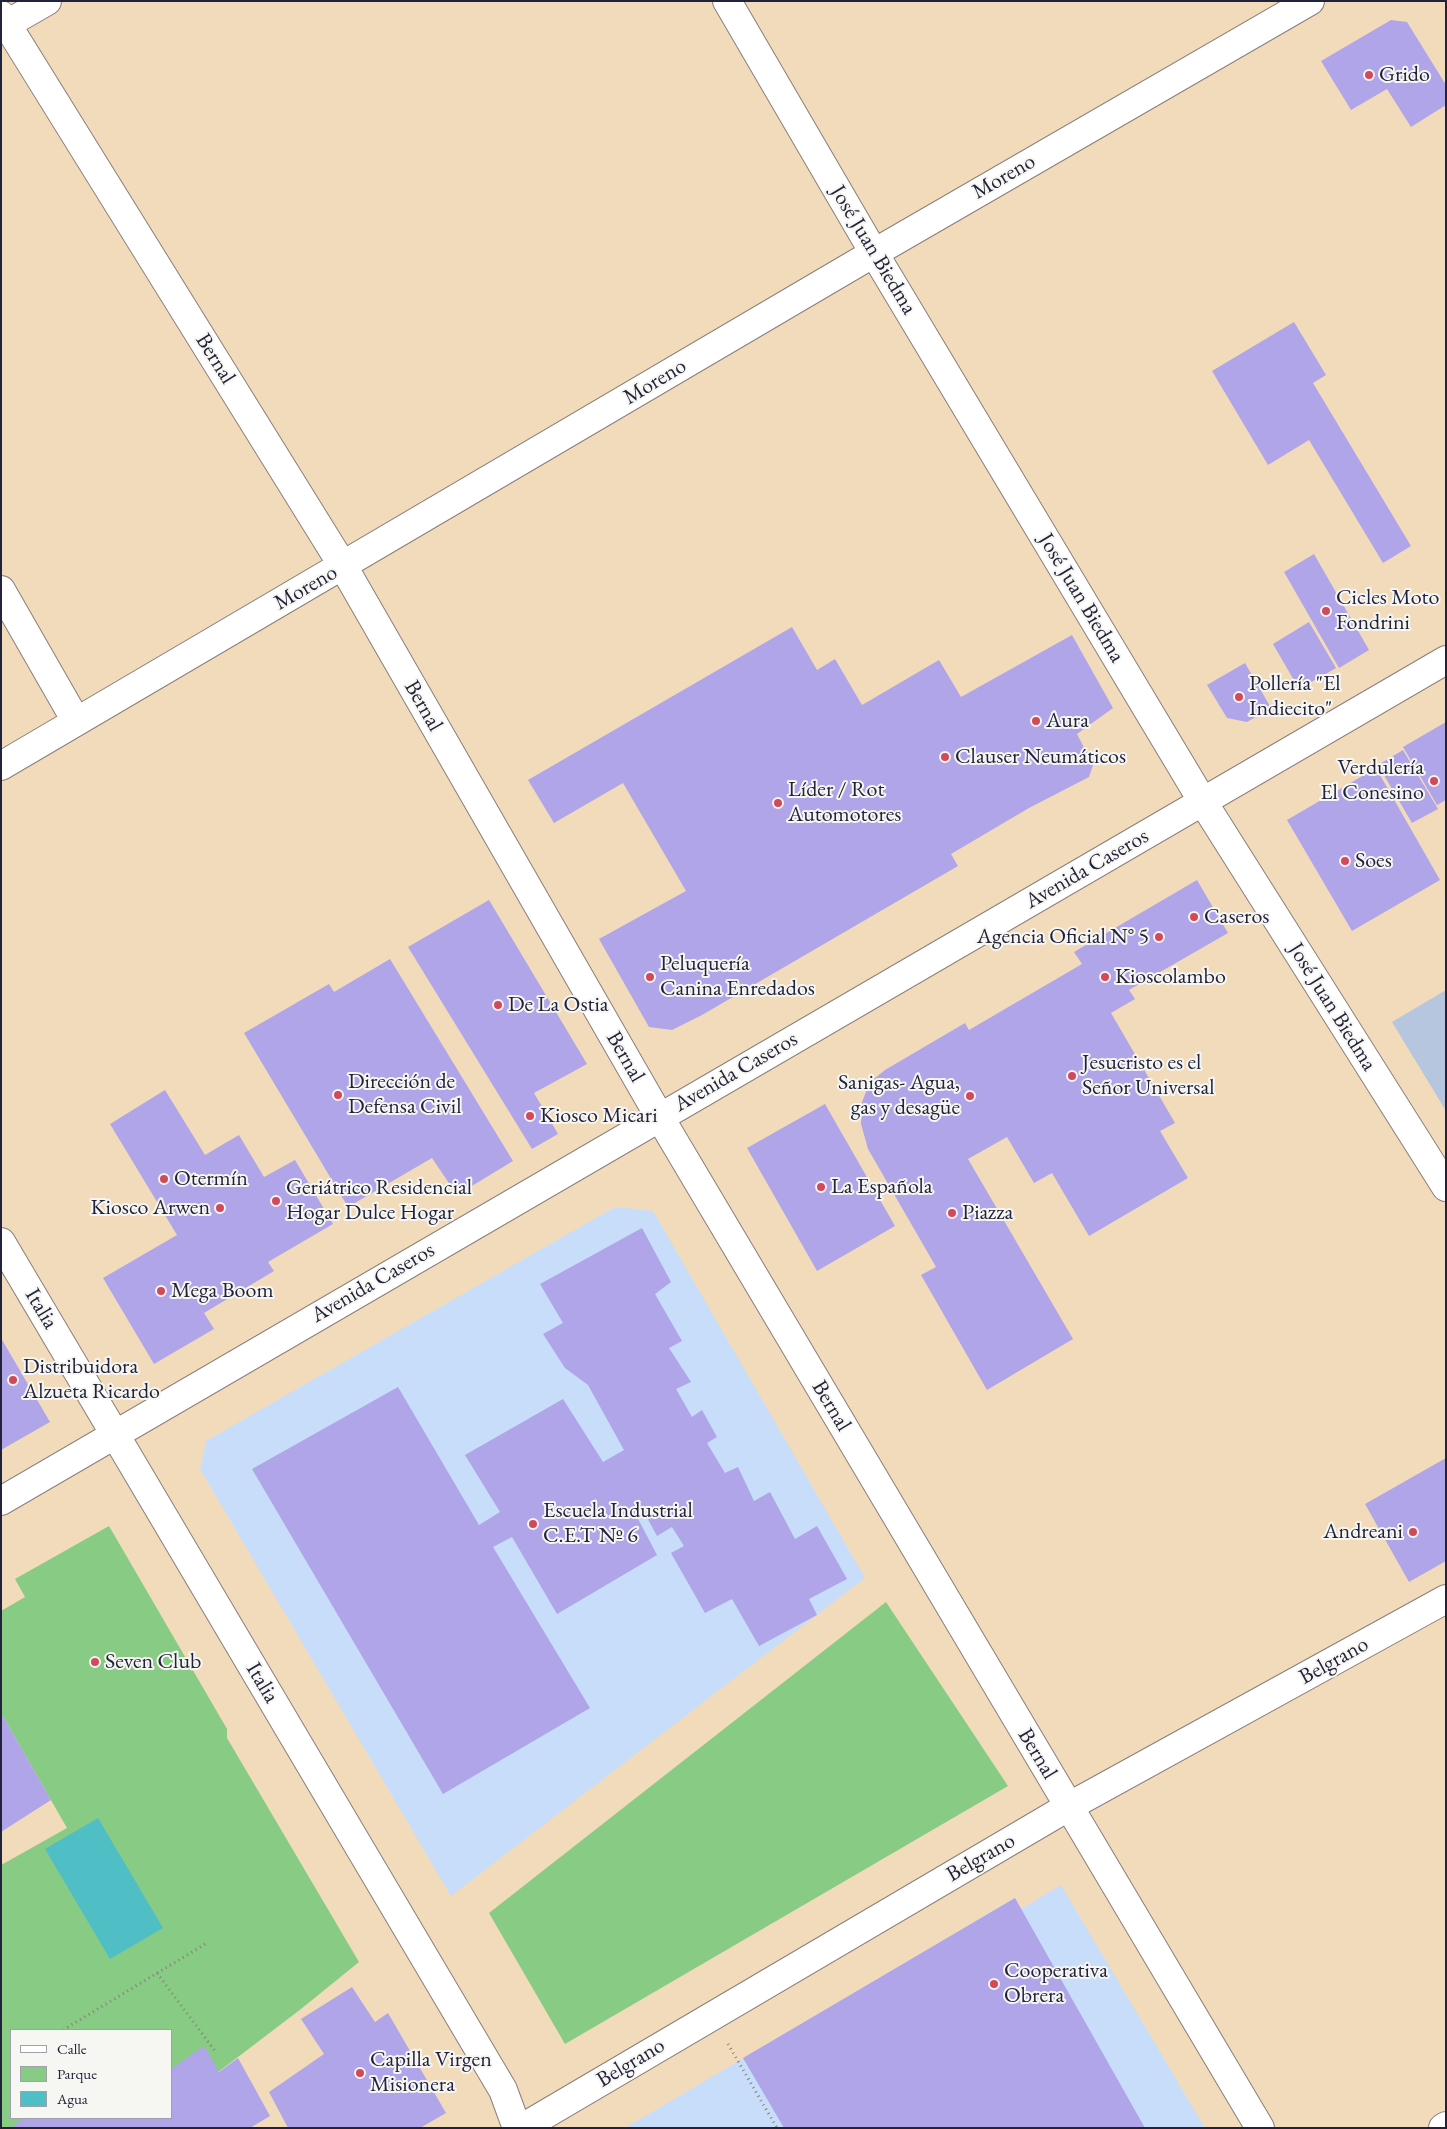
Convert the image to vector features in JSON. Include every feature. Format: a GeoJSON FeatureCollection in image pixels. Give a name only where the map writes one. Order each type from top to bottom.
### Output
{"type":"FeatureCollection","features":[{"type":"Feature","properties":{"kind":"street"},"geometry":{"type":"LineString","coordinates":[[4,19],[46,1]]}},
{"type":"Feature","properties":{"kind":"street","name":"José Juan Biedma"},"geometry":{"type":"LineString","coordinates":[[727,1],[874,253],[1204,802],[1446,1188]]}},
{"type":"Feature","properties":{"kind":"street","name":"Moreno"},"geometry":{"type":"LineString","coordinates":[[1,766],[874,253],[1310,1]]}},
{"type":"Feature","properties":{"kind":"street","name":"Bernal"},"geometry":{"type":"LineString","coordinates":[[4,19],[343,566],[659,1116],[1260,2128]]}},
{"type":"Feature","properties":{"kind":"street"},"geometry":{"type":"LineString","coordinates":[[1,590],[76,721]]}},
{"type":"Feature","properties":{"kind":"street","name":"Avenida Caseros"},"geometry":{"type":"LineString","coordinates":[[1,1500],[1446,660]]}},
{"type":"Feature","properties":{"kind":"street","name":"Italia"},"geometry":{"type":"LineString","coordinates":[[1,1242],[503,2090],[517,2128]]}},
{"type":"Feature","properties":{"kind":"street","name":"Belgrano"},"geometry":{"type":"LineString","coordinates":[[522,2128],[1068,1807],[1446,1599]]}},
{"type":"Feature","properties":{"kind":"path"},"geometry":{"type":"LineString","coordinates":[[65,2029],[207,1943]]}},
{"type":"Feature","properties":{"kind":"path"},"geometry":{"type":"LineString","coordinates":[[157,1973],[215,2051]]}},
{"type":"Feature","properties":{"kind":"path"},"geometry":{"type":"LineString","coordinates":[[712,2015],[777,2128]]}},
{"type":"Feature","properties":{"kind":"shaded area"},"geometry":{"type":"Polygon","coordinates":[[[1446,990],[1446,1111],[1392,1022],[1446,990]]]}},
{"type":"Feature","properties":{"kind":"shaded area","name":"Escuela Industrial C.E.T Nº 6"},"geometry":{"type":"Polygon","coordinates":[[[615,1207],[653,1211],[865,1578],[451,1896],[200,1469],[206,1441],[615,1207]]]}},
{"type":"Feature","properties":{"kind":"shaded area","name":"Cooperativa Obrera"},"geometry":{"type":"Polygon","coordinates":[[[1061,1885],[1205,2128],[625,2128],[1015,1898],[1021,1909],[1061,1885]]]}},
{"type":"Feature","properties":{"kind":"green space"},"geometry":{"type":"Polygon","coordinates":[[[109,1526],[227,1729],[227,1738],[359,1962],[301,2009],[172,2107],[172,2029],[10,2029],[10,2119],[157,2119],[145,2128],[1,2128],[1,1863],[3,1864],[67,1828],[1,1713],[1,1611],[25,1597],[15,1579],[109,1526]]]}},
{"type":"Feature","properties":{"kind":"green space"},"geometry":{"type":"Polygon","coordinates":[[[886,1602],[1008,1786],[565,2044],[489,1913],[886,1602]]]}},
{"type":"Feature","properties":{"kind":"water"},"geometry":{"type":"Polygon","coordinates":[[[98,1818],[163,1928],[110,1959],[45,1849],[98,1818]]]}},
{"type":"Feature","properties":{"kind":"building","name":"Grido"},"geometry":{"type":"Polygon","coordinates":[[[1391,20],[1407,22],[1446,85],[1446,105],[1411,127],[1387,89],[1351,110],[1321,61],[1391,20]]]}},
{"type":"Feature","properties":{"kind":"building"},"geometry":{"type":"Polygon","coordinates":[[[1294,322],[1326,375],[1313,383],[1411,546],[1383,563],[1309,440],[1268,465],[1212,371],[1294,322]]]}},
{"type":"Feature","properties":{"kind":"building","name":"Cicles Moto Fondrini"},"geometry":{"type":"Polygon","coordinates":[[[1314,554],[1369,650],[1339,668],[1284,572],[1314,554]]]}},
{"type":"Feature","properties":{"kind":"building"},"geometry":{"type":"Polygon","coordinates":[[[1309,622],[1336,668],[1299,689],[1273,644],[1309,622]]]}},
{"type":"Feature","properties":{"kind":"building","name":"Líder / Rot Automotores"},"geometry":{"type":"Polygon","coordinates":[[[792,627],[817,670],[835,659],[862,705],[939,660],[961,697],[1072,635],[1113,708],[1077,734],[1093,765],[1089,777],[1029,808],[951,854],[958,866],[702,1015],[672,1030],[649,1027],[599,939],[686,891],[623,783],[554,823],[528,780],[792,627]]]}},
{"type":"Feature","properties":{"kind":"building","name":"Pollería \"El Indiecito\""},"geometry":{"type":"Polygon","coordinates":[[[1245,663],[1271,708],[1247,722],[1227,718],[1207,685],[1245,663]]]}},
{"type":"Feature","properties":{"kind":"building","name":"Verdulería El Conesino"},"geometry":{"type":"Polygon","coordinates":[[[1446,722],[1446,800],[1437,805],[1403,747],[1446,722]]]}},
{"type":"Feature","properties":{"kind":"building"},"geometry":{"type":"Polygon","coordinates":[[[1403,750],[1438,809],[1412,823],[1378,765],[1403,750]]]}},
{"type":"Feature","properties":{"kind":"building"},"geometry":{"type":"Polygon","coordinates":[[[1376,768],[1440,880],[1352,931],[1287,820],[1376,768]]]}},
{"type":"Feature","properties":{"kind":"building"},"geometry":{"type":"Polygon","coordinates":[[[1197,880],[1228,933],[1129,990],[1135,999],[1111,1013],[1175,1123],[1160,1131],[1188,1178],[1089,1236],[1052,1173],[1034,1183],[1007,1137],[968,1159],[1073,1339],[987,1390],[921,1275],[936,1267],[868,1149],[861,1124],[862,1102],[870,1082],[885,1070],[965,1023],[969,1030],[1082,964],[1074,952],[1197,880]]]}},
{"type":"Feature","properties":{"kind":"building","name":"De La Ostia"},"geometry":{"type":"Polygon","coordinates":[[[489,900],[587,1064],[534,1093],[558,1134],[532,1149],[408,947],[489,900]]]}},
{"type":"Feature","properties":{"kind":"building"},"geometry":{"type":"Polygon","coordinates":[[[390,959],[513,1161],[457,1195],[432,1158],[348,1207],[244,1033],[329,984],[334,992],[390,959]]]}},
{"type":"Feature","properties":{"kind":"building"},"geometry":{"type":"Polygon","coordinates":[[[165,1090],[205,1155],[239,1135],[264,1177],[295,1160],[333,1224],[268,1262],[274,1271],[204,1313],[214,1329],[154,1364],[103,1278],[177,1235],[110,1124],[165,1090]]]}},
{"type":"Feature","properties":{"kind":"building","name":"La Española"},"geometry":{"type":"Polygon","coordinates":[[[825,1104],[895,1226],[817,1271],[747,1148],[825,1104]]]}},
{"type":"Feature","properties":{"kind":"building"},"geometry":{"type":"Polygon","coordinates":[[[642,1228],[671,1282],[655,1294],[682,1341],[669,1348],[691,1382],[676,1389],[692,1417],[702,1410],[717,1437],[707,1443],[725,1473],[738,1467],[754,1501],[770,1492],[795,1539],[817,1526],[847,1579],[809,1599],[817,1615],[759,1646],[732,1599],[705,1613],[671,1553],[684,1546],[672,1527],[657,1536],[644,1512],[636,1515],[657,1555],[557,1614],[512,1537],[493,1547],[590,1708],[443,1794],[252,1469],[398,1387],[479,1525],[500,1512],[465,1455],[563,1399],[603,1462],[624,1450],[588,1385],[565,1368],[543,1334],[563,1323],[540,1284],[642,1228]]]}},
{"type":"Feature","properties":{"kind":"building","name":"Distribuidora Alzueta Ricardo"},"geometry":{"type":"Polygon","coordinates":[[[1,1338],[50,1422],[1,1450],[1,1338]]]}},
{"type":"Feature","properties":{"kind":"building","name":"Andreani"},"geometry":{"type":"Polygon","coordinates":[[[1446,1458],[1446,1561],[1409,1582],[1365,1504],[1446,1458]]]}},
{"type":"Feature","properties":{"kind":"building"},"geometry":{"type":"Polygon","coordinates":[[[1,1713],[51,1800],[1,1832],[1,1713]]]}},
{"type":"Feature","properties":{"kind":"building","name":"Cooperativa Obrera"},"geometry":{"type":"Polygon","coordinates":[[[1015,1898],[1145,2128],[784,2128],[743,2058],[1015,1898]]]}},
{"type":"Feature","properties":{"kind":"building","name":"Capilla Virgen Misionera"},"geometry":{"type":"Polygon","coordinates":[[[352,1987],[375,2022],[388,2013],[446,2113],[420,2128],[288,2128],[269,2092],[324,2054],[301,2019],[352,1987]]]}},
{"type":"Feature","properties":{"kind":"building"},"geometry":{"type":"Polygon","coordinates":[[[204,2046],[219,2072],[238,2058],[270,2116],[250,2128],[11,2128],[23,2119],[172,2119],[172,2068],[204,2046]]]}},
{"type":"Feature","properties":{"kind":"place","name":"Grido"},"geometry":{"type":"Point","coordinates":[1369,75]}},
{"type":"Feature","properties":{"kind":"place","name":"Cicles Moto Fondrini"},"geometry":{"type":"Point","coordinates":[1326,611]}},
{"type":"Feature","properties":{"kind":"place","name":"Pollería \"El Indiecito\""},"geometry":{"type":"Point","coordinates":[1239,697]}},
{"type":"Feature","properties":{"kind":"place","name":"Aura"},"geometry":{"type":"Point","coordinates":[1036,721]}},
{"type":"Feature","properties":{"kind":"place","name":"Clauser Neumáticos"},"geometry":{"type":"Point","coordinates":[945,757]}},
{"type":"Feature","properties":{"kind":"place","name":"Verdulería El Conesino"},"geometry":{"type":"Point","coordinates":[1434,781]}},
{"type":"Feature","properties":{"kind":"place","name":"Líder / Rot Automotores"},"geometry":{"type":"Point","coordinates":[778,803]}},
{"type":"Feature","properties":{"kind":"place","name":"Soes"},"geometry":{"type":"Point","coordinates":[1345,861]}},
{"type":"Feature","properties":{"kind":"place","name":"Caseros"},"geometry":{"type":"Point","coordinates":[1194,917]}},
{"type":"Feature","properties":{"kind":"place","name":"Agencia Oficial N° 5"},"geometry":{"type":"Point","coordinates":[1159,937]}},
{"type":"Feature","properties":{"kind":"place","name":"Peluquería Canina Enredados"},"geometry":{"type":"Point","coordinates":[650,977]}},
{"type":"Feature","properties":{"kind":"place","name":"Kioscolambo"},"geometry":{"type":"Point","coordinates":[1105,977]}},
{"type":"Feature","properties":{"kind":"place","name":"De La Ostia"},"geometry":{"type":"Point","coordinates":[498,1005]}},
{"type":"Feature","properties":{"kind":"place","name":"Jesucristo es el Señor Universal"},"geometry":{"type":"Point","coordinates":[1072,1076]}},
{"type":"Feature","properties":{"kind":"place","name":"Dirección de Defensa Civil"},"geometry":{"type":"Point","coordinates":[338,1095]}},
{"type":"Feature","properties":{"kind":"place","name":"Sanigas- Agua, gas y desagüe"},"geometry":{"type":"Point","coordinates":[970,1096]}},
{"type":"Feature","properties":{"kind":"place","name":"Kiosco Micari"},"geometry":{"type":"Point","coordinates":[530,1116]}},
{"type":"Feature","properties":{"kind":"place","name":"Otermín"},"geometry":{"type":"Point","coordinates":[164,1179]}},
{"type":"Feature","properties":{"kind":"place","name":"La Española"},"geometry":{"type":"Point","coordinates":[821,1187]}},
{"type":"Feature","properties":{"kind":"place","name":"Geriátrico Residencial Hogar Dulce Hogar"},"geometry":{"type":"Point","coordinates":[276,1201]}},
{"type":"Feature","properties":{"kind":"place","name":"Kiosco Arwen"},"geometry":{"type":"Point","coordinates":[220,1208]}},
{"type":"Feature","properties":{"kind":"place","name":"Piazza"},"geometry":{"type":"Point","coordinates":[952,1213]}},
{"type":"Feature","properties":{"kind":"place","name":"Mega Boom"},"geometry":{"type":"Point","coordinates":[161,1291]}},
{"type":"Feature","properties":{"kind":"place","name":"Distribuidora Alzueta Ricardo"},"geometry":{"type":"Point","coordinates":[13,1380]}},
{"type":"Feature","properties":{"kind":"place","name":"Escuela Industrial C.E.T Nº 6"},"geometry":{"type":"Point","coordinates":[533,1524]}},
{"type":"Feature","properties":{"kind":"place","name":"Andreani"},"geometry":{"type":"Point","coordinates":[1413,1532]}},
{"type":"Feature","properties":{"kind":"place","name":"Seven Club"},"geometry":{"type":"Point","coordinates":[95,1662]}},
{"type":"Feature","properties":{"kind":"place","name":"Cooperativa Obrera"},"geometry":{"type":"Point","coordinates":[994,1984]}},
{"type":"Feature","properties":{"kind":"place","name":"Capilla Virgen Misionera"},"geometry":{"type":"Point","coordinates":[360,2073]}}]}
